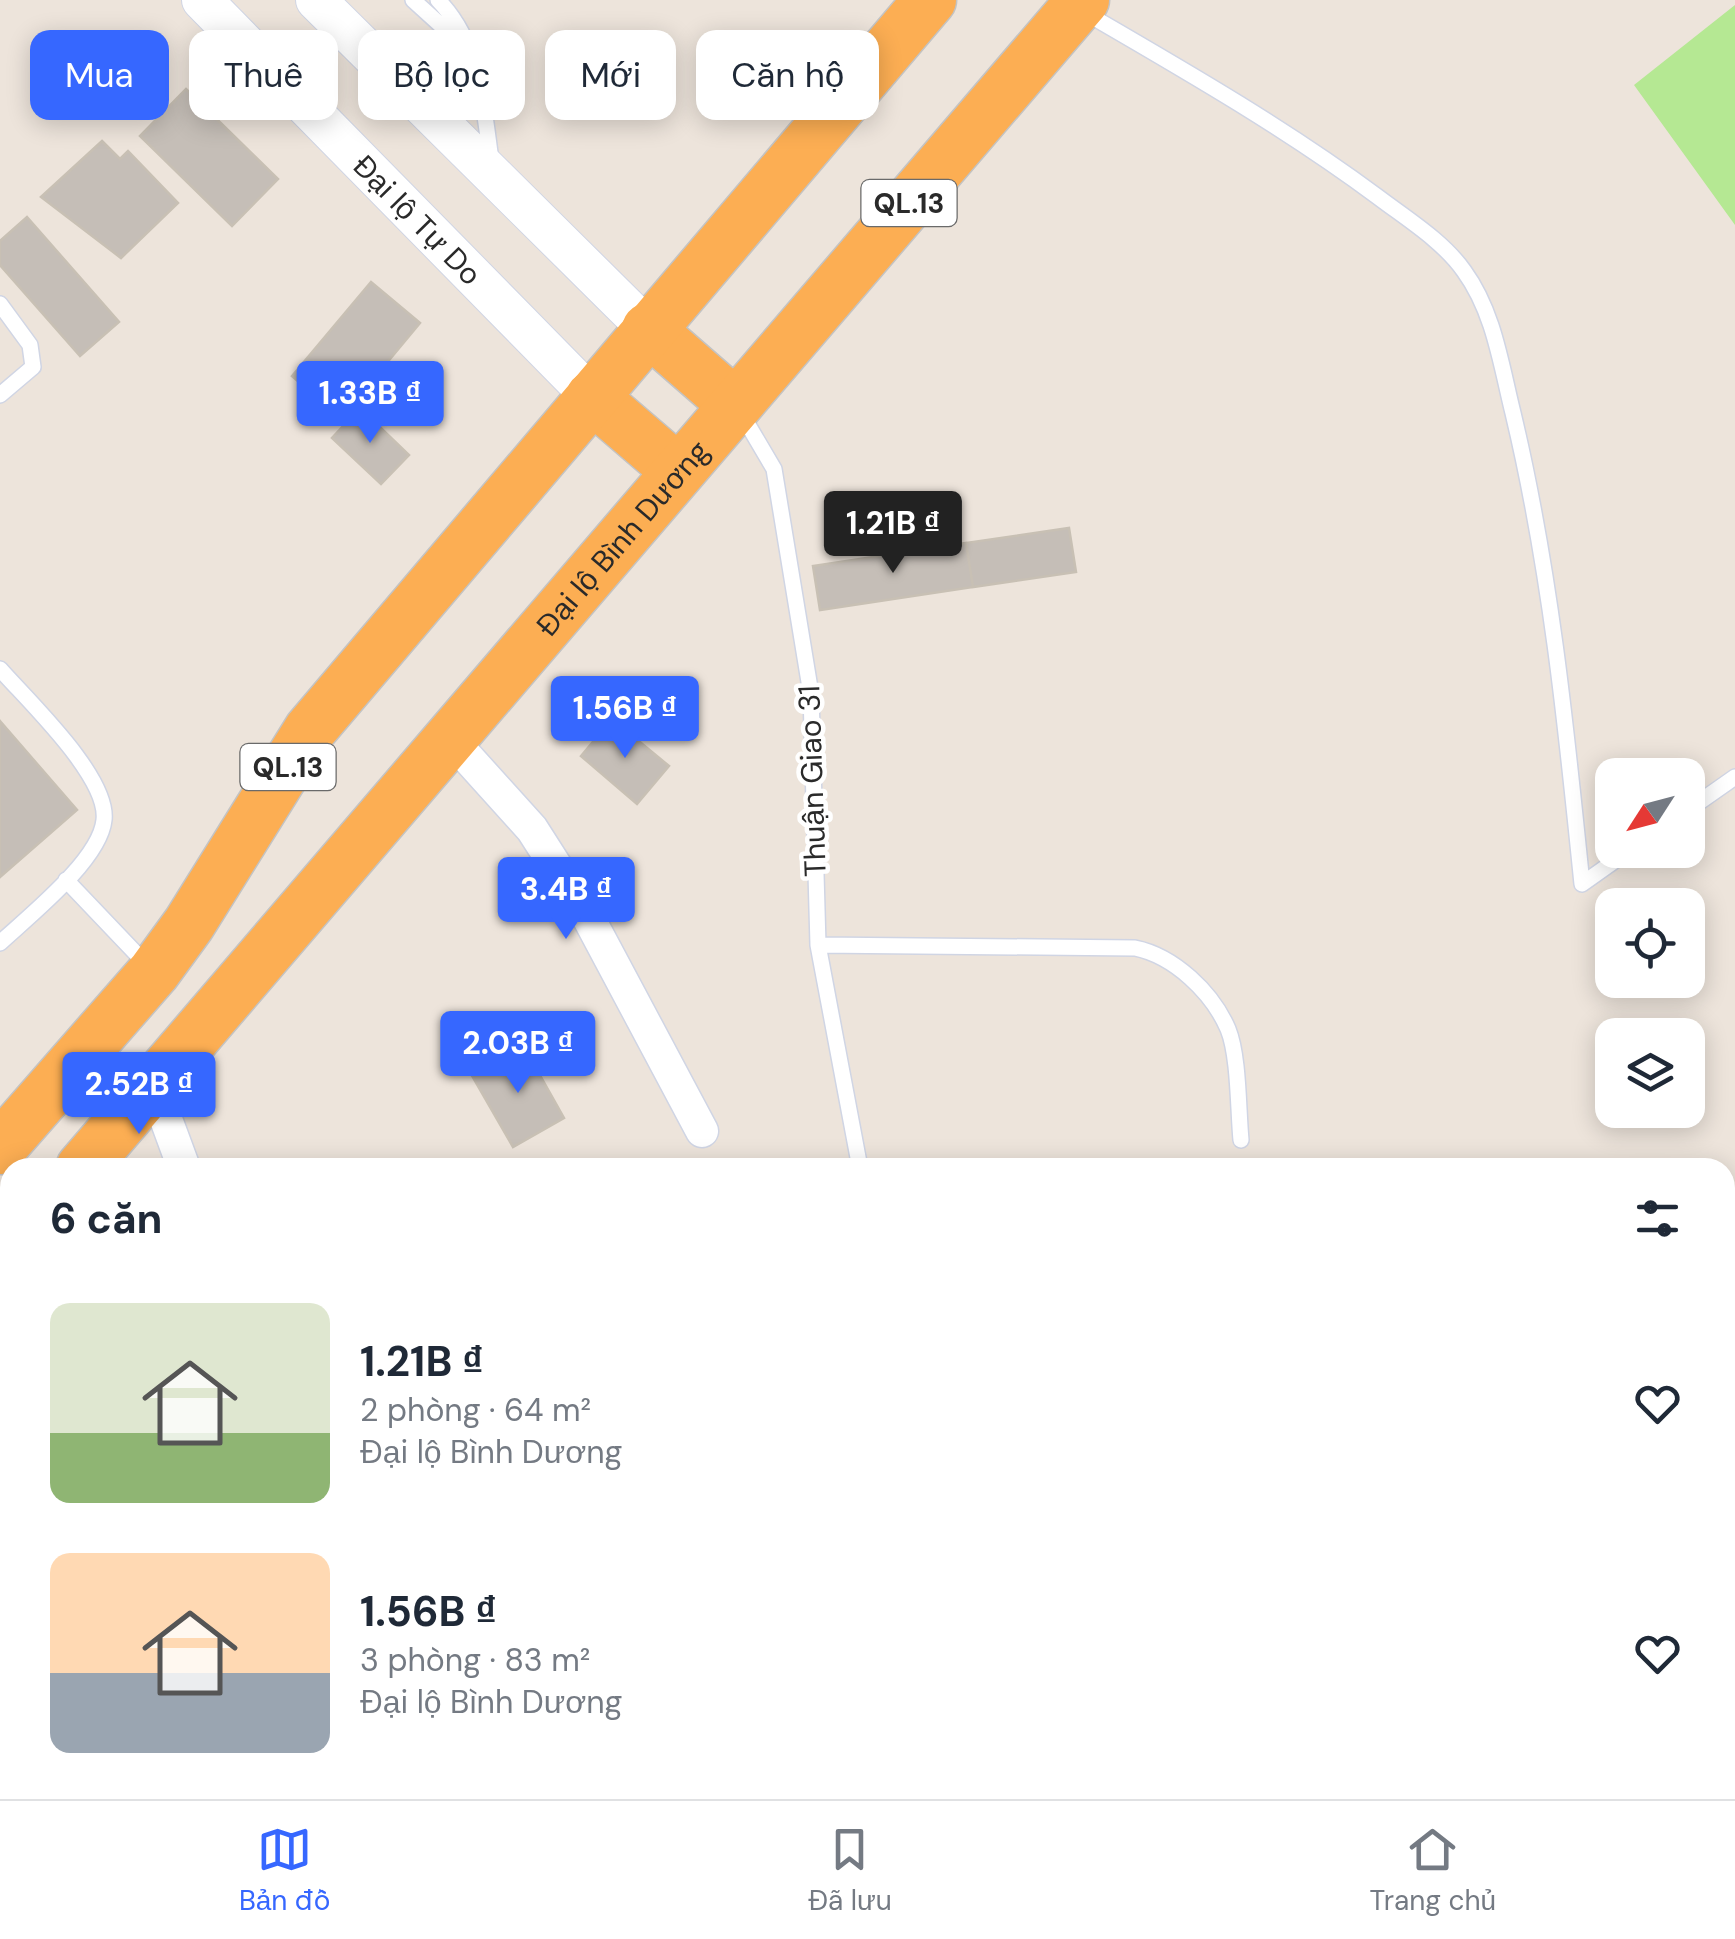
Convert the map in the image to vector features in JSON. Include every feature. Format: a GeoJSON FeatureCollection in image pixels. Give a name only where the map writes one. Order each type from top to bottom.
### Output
{"type":"FeatureCollection","features":[{"type":"Feature","properties":{"kind":"highway","name":"QL.13"},"geometry":{"type":"LineString","coordinates":[[0,1148],[154,972],[220,880],[310,730],[930,0]]}},
{"type":"Feature","properties":{"kind":"highway","name":"Đại lộ Bình Dương"},"geometry":{"type":"LineString","coordinates":[[90,1158],[1079,4]]}},
{"type":"Feature","properties":{"kind":"highway"},"geometry":{"type":"LineString","coordinates":[[648,329],[734,404]]}},
{"type":"Feature","properties":{"kind":"highway"},"geometry":{"type":"LineString","coordinates":[[592,397],[677,470]]}},
{"type":"Feature","properties":{"kind":"street","name":"Đại lộ Tự Do"},"geometry":{"type":"LineString","coordinates":[[202,0],[592,397]]}},
{"type":"Feature","properties":{"kind":"street"},"geometry":{"type":"LineString","coordinates":[[316,0],[648,329]]}},
{"type":"Feature","properties":{"kind":"street"},"geometry":{"type":"LineString","coordinates":[[449,737],[532,829],[587,915],[702,1131]]}},
{"type":"Feature","properties":{"kind":"street"},"geometry":{"type":"LineString","coordinates":[[153,1084],[180,1158]]}},
{"type":"Feature","properties":{"kind":"lane"},"geometry":{"type":"LineString","coordinates":[[414,0],[446,30]]}},
{"type":"Feature","properties":{"kind":"lane"},"geometry":{"type":"LineString","coordinates":[[438,0],[461,30]]}},
{"type":"Feature","properties":{"kind":"lane"},"geometry":{"type":"LineString","coordinates":[[1079,4],[1346,174],[1421,229],[1464,270],[1491,322],[1535,505],[1562,678],[1582,884],[1605,868]]}},
{"type":"Feature","properties":{"kind":"lane"},"geometry":{"type":"LineString","coordinates":[[486,120],[493,174]]}},
{"type":"Feature","properties":{"kind":"lane"},"geometry":{"type":"LineString","coordinates":[[0,304],[30,344],[33,367],[0,394]]}},
{"type":"Feature","properties":{"kind":"lane","name":"Thuận Giao 31"},"geometry":{"type":"LineString","coordinates":[[734,404],[758,436],[774,469],[811,694],[818,945],[858,1158]]}},
{"type":"Feature","properties":{"kind":"lane"},"geometry":{"type":"LineString","coordinates":[[0,669],[95,781],[104,820],[88,854],[0,943]]}},
{"type":"Feature","properties":{"kind":"lane"},"geometry":{"type":"LineString","coordinates":[[1705,798],[1735,777]]}},
{"type":"Feature","properties":{"kind":"lane"},"geometry":{"type":"LineString","coordinates":[[66,880],[154,972]]}},
{"type":"Feature","properties":{"kind":"lane"},"geometry":{"type":"LineString","coordinates":[[818,945],[1135,948],[1158,953],[1209,998],[1229,1032],[1241,1140]]}},
{"type":"Feature","properties":{"kind":"green space"},"geometry":{"type":"Polygon","coordinates":[[[1735,5],[1735,225],[1634,85],[1735,5]]]}},
{"type":"Feature","properties":{"kind":"building"},"geometry":{"type":"Polygon","coordinates":[[[186,89],[189,120],[218,120],[278,179],[232,226],[140,136],[156,120],[169,120],[169,106],[186,89]]]}},
{"type":"Feature","properties":{"kind":"building"},"geometry":{"type":"Polygon","coordinates":[[[102,141],[120,159],[128,151],[178,203],[121,258],[41,197],[102,141]]]}},
{"type":"Feature","properties":{"kind":"building"},"geometry":{"type":"Polygon","coordinates":[[[27,217],[119,322],[80,356],[0,265],[0,241],[27,217]]]}},
{"type":"Feature","properties":{"kind":"building"},"geometry":{"type":"Polygon","coordinates":[[[371,282],[420,323],[341,418],[292,376],[371,282]]]}},
{"type":"Feature","properties":{"kind":"building"},"geometry":{"type":"Polygon","coordinates":[[[360,408],[409,455],[381,484],[332,438],[360,408]]]}},
{"type":"Feature","properties":{"kind":"building"},"geometry":{"type":"Polygon","coordinates":[[[1069,528],[1076,572],[973,587],[966,543],[1069,528]]]}},
{"type":"Feature","properties":{"kind":"building"},"geometry":{"type":"Polygon","coordinates":[[[966,543],[973,587],[820,610],[813,566],[966,543]]]}},
{"type":"Feature","properties":{"kind":"building"},"geometry":{"type":"Polygon","coordinates":[[[612,719],[669,766],[637,804],[581,756],[612,719]]]}},
{"type":"Feature","properties":{"kind":"building"},"geometry":{"type":"Polygon","coordinates":[[[0,721],[77,810],[0,877],[0,721]]]}},
{"type":"Feature","properties":{"kind":"building"},"geometry":{"type":"Polygon","coordinates":[[[523,1045],[564,1118],[513,1147],[471,1074],[523,1045]]]}}]}
